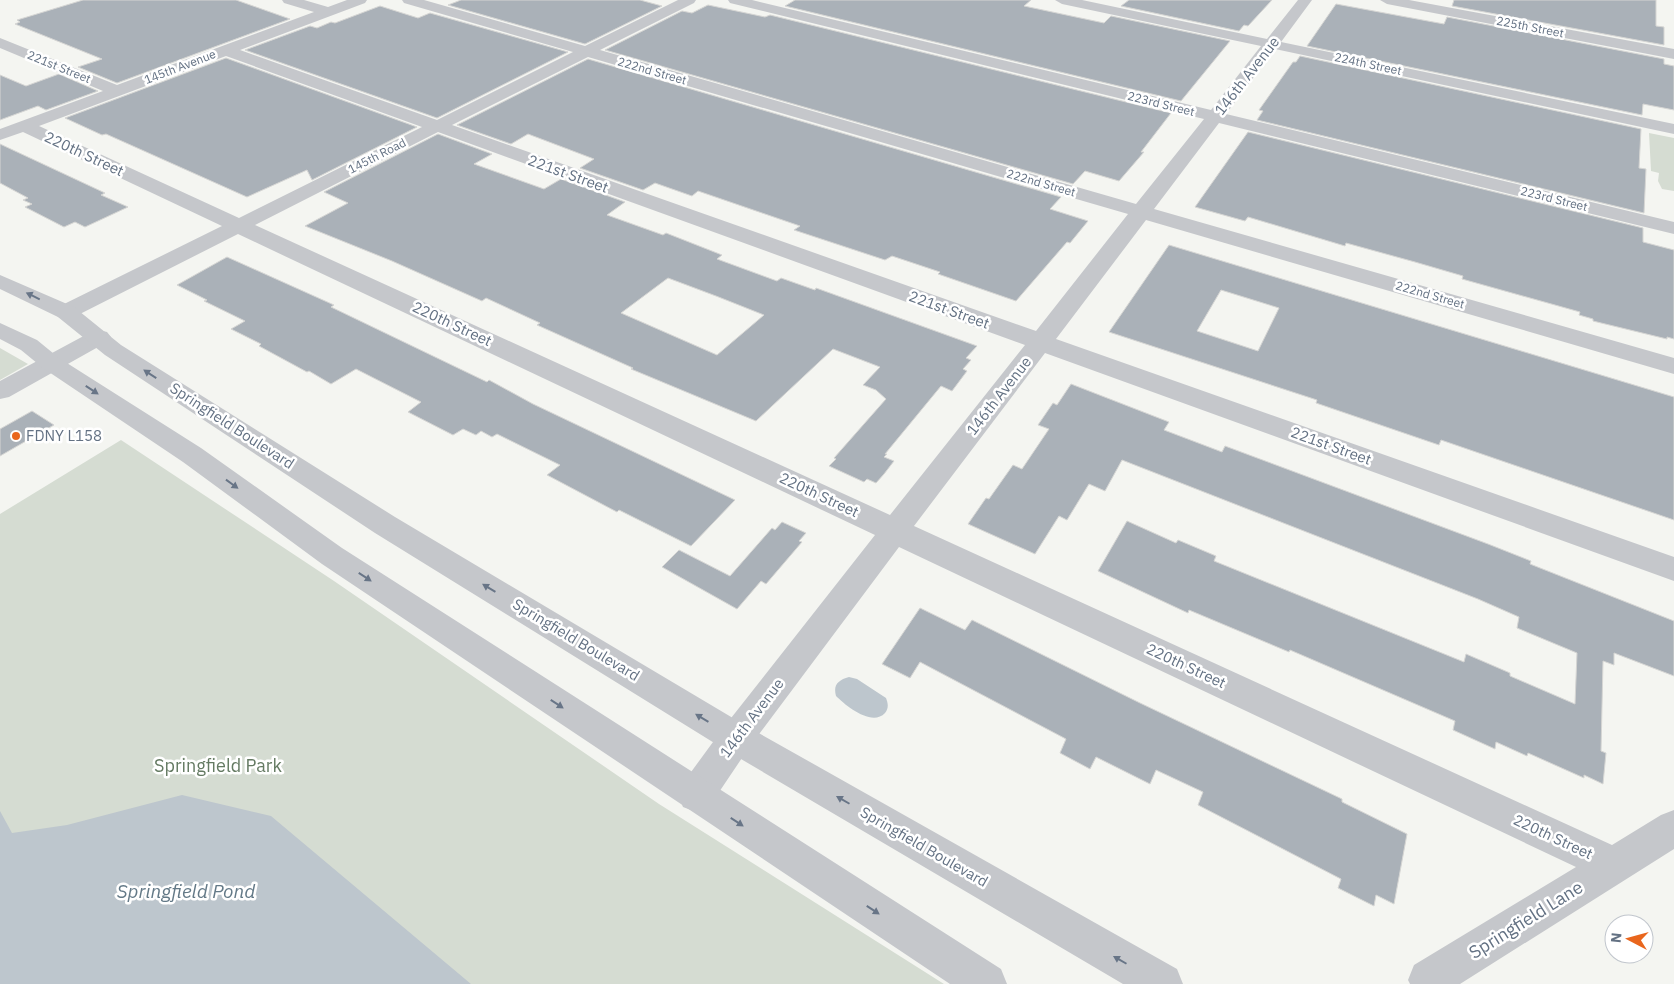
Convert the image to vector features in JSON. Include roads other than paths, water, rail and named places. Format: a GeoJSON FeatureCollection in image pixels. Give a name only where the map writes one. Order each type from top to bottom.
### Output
{"type":"FeatureCollection","features":[{"type":"Feature","properties":{"kind":"street"},"geometry":{"type":"LineString","coordinates":[[289,0],[328,12]]}},
{"type":"Feature","properties":{"kind":"street","name":"145th Avenue"},"geometry":{"type":"LineString","coordinates":[[12,130],[360,0]]}},
{"type":"Feature","properties":{"kind":"street","name":"222nd Street"},"geometry":{"type":"LineString","coordinates":[[409,0],[1674,366]]}},
{"type":"Feature","properties":{"kind":"street","name":"145th Road"},"geometry":{"type":"LineString","coordinates":[[66,312],[689,0]]}},
{"type":"Feature","properties":{"kind":"street","name":"223rd Street"},"geometry":{"type":"LineString","coordinates":[[735,0],[1674,228]]}},
{"type":"Feature","properties":{"kind":"street","name":"224th Street"},"geometry":{"type":"LineString","coordinates":[[1062,0],[1674,129]]}},
{"type":"Feature","properties":{"kind":"street","name":"146th Avenue"},"geometry":{"type":"LineString","coordinates":[[696,795],[736,738],[895,530],[1214,117],[1273,44],[1305,0]]}},
{"type":"Feature","properties":{"kind":"street","name":"225th Street"},"geometry":{"type":"LineString","coordinates":[[1387,0],[1674,54]]}},
{"type":"Feature","properties":{"kind":"street","name":"221st Street"},"geometry":{"type":"LineString","coordinates":[[0,43],[117,91]]}},
{"type":"Feature","properties":{"kind":"street","name":"221st Street"},"geometry":{"type":"LineString","coordinates":[[225,50],[1674,569]]}},
{"type":"Feature","properties":{"kind":"street","name":"220th Street"},"geometry":{"type":"LineString","coordinates":[[12,130],[238,225],[1613,865]]}},
{"type":"Feature","properties":{"kind":"street","name":"Springfield Boulevard"},"geometry":{"type":"LineString","coordinates":[[0,280],[66,312],[129,360],[377,520],[736,738],[1162,984]]}},
{"type":"Feature","properties":{"kind":"street"},"geometry":{"type":"LineString","coordinates":[[0,330],[29,345],[51,363],[192,455],[340,561],[986,984]]}},
{"type":"Feature","properties":{"kind":"street"},"geometry":{"type":"LineString","coordinates":[[0,391],[99,337]]}},
{"type":"Feature","properties":{"kind":"street","name":"Springfield Lane"},"geometry":{"type":"LineString","coordinates":[[1429,980],[1674,828]]}},
{"type":"Feature","properties":{"kind":"water"},"geometry":{"type":"Polygon","coordinates":[[[849,677],[857,679],[886,698],[888,706],[885,713],[880,717],[873,718],[859,714],[836,696],[835,689],[837,684],[849,677]]]}},
{"type":"Feature","properties":{"kind":"water","name":"Springfield Pond"},"geometry":{"type":"Polygon","coordinates":[[[182,795],[271,816],[471,984],[0,984],[0,811],[12,833],[67,825],[182,795]]]}},
{"type":"Feature","properties":{"kind":"place","name":"FDNY L158"},"geometry":{"type":"Point","coordinates":[16,436]}},
{"type":"Feature","properties":{"kind":"park label","name":"Springfield Park"},"geometry":{"type":"Point","coordinates":[218,766]}}]}
